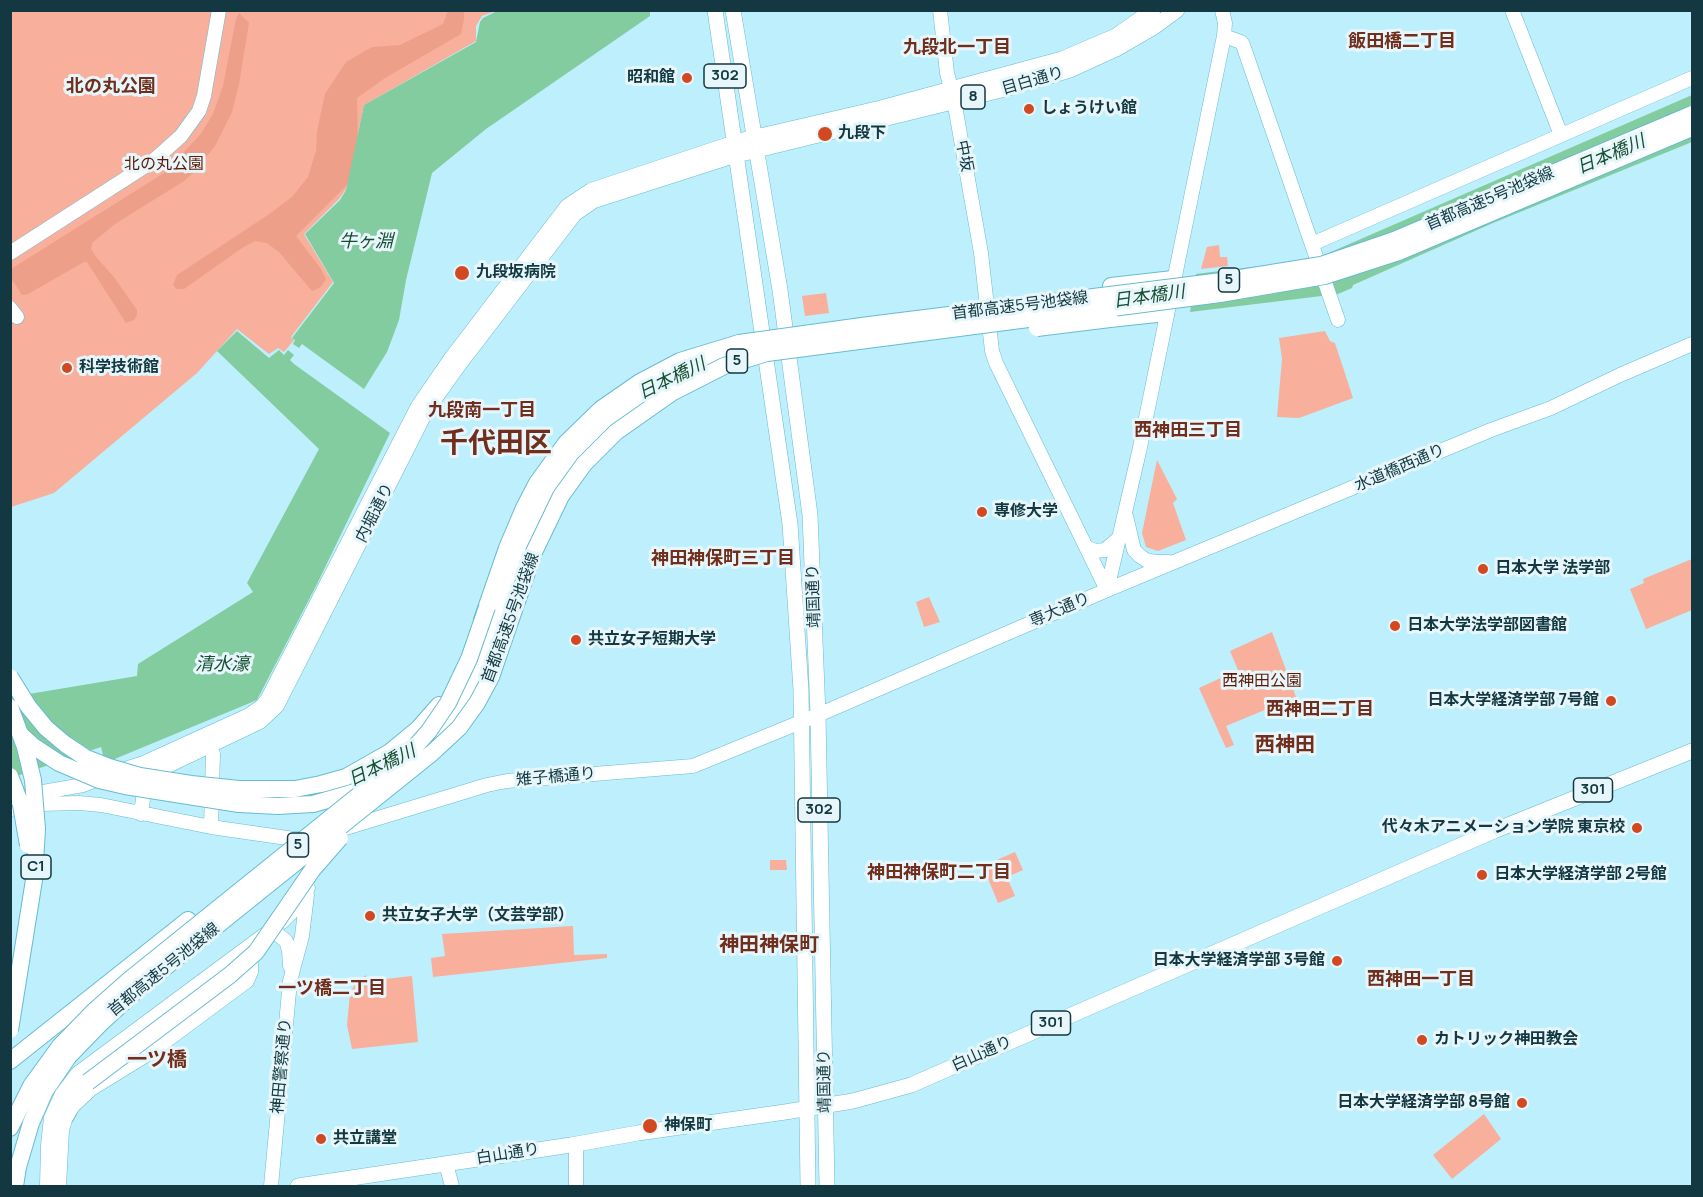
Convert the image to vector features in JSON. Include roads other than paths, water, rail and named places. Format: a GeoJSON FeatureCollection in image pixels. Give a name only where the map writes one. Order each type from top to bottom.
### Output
{"type":"FeatureCollection","features":[{"type":"Feature","properties":{"kind":"highway","name":"首都高速5号池袋線"},"geometry":{"type":"LineString","coordinates":[[10,1128],[40,1072],[60,1046],[93,1012],[129,980],[406,757],[439,717],[463,674],[507,548],[524,508],[551,463],[574,435],[602,409],[640,382],[699,354],[739,343],[1222,281],[1321,264],[1394,240],[1692,114]]}},
{"type":"Feature","properties":{"kind":"highway","name":"首都高速5号池袋線"},"geometry":{"type":"LineString","coordinates":[[10,723],[33,746],[59,763],[85,776],[125,786],[239,804],[278,806],[321,803],[363,790],[392,774],[420,754],[460,705],[483,656],[524,540],[549,490],[575,455],[609,421],[635,401],[667,383],[706,367],[758,354],[1220,294],[1325,276],[1399,252],[1692,128]]}},
{"type":"Feature","properties":{"kind":"highway"},"geometry":{"type":"LineString","coordinates":[[739,343],[782,332],[920,308],[1173,277]]}},
{"type":"Feature","properties":{"kind":"highway"},"geometry":{"type":"LineString","coordinates":[[777,351],[898,346],[1166,314]]}},
{"type":"Feature","properties":{"kind":"highway","name":"首都高速5号池袋線"},"geometry":{"type":"LineString","coordinates":[[15,1186],[25,1142],[37,1107],[55,1076],[85,1038],[137,990],[377,798],[447,741],[459,728],[477,703],[498,659],[526,573],[543,532],[561,496],[585,464],[616,432],[654,404],[708,373],[758,354]]}},
{"type":"Feature","properties":{"kind":"highway","name":"首都高速5号池袋線"},"geometry":{"type":"LineString","coordinates":[[10,677],[33,712],[55,737],[75,751],[109,767],[140,776],[199,785],[262,790],[295,789],[334,781],[358,771],[390,752],[418,729],[440,704],[459,675],[487,607]]}},
{"type":"Feature","properties":{"kind":"highway","name":"C1"},"geometry":{"type":"LineString","coordinates":[[10,706],[25,747],[33,780],[37,829],[34,880],[10,1030]]}},
{"type":"Feature","properties":{"kind":"highway","name":"C1"},"geometry":{"type":"LineString","coordinates":[[10,776],[25,820],[29,871],[10,1001]]}},
{"type":"Feature","properties":{"kind":"highway"},"geometry":{"type":"LineString","coordinates":[[66,1116],[75,1098],[88,1082],[230,975],[256,952],[313,869],[377,798]]}},
{"type":"Feature","properties":{"kind":"highway"},"geometry":{"type":"LineString","coordinates":[[10,1061],[188,920],[287,846],[342,809]]}},
{"type":"Feature","properties":{"kind":"main road","name":"靖国通り"},"geometry":{"type":"LineString","coordinates":[[716,10],[790,524],[802,722],[808,1186]]}},
{"type":"Feature","properties":{"kind":"main road","name":"靖国通り"},"geometry":{"type":"LineString","coordinates":[[733,10],[784,320],[810,515],[818,715],[826,1186]]}},
{"type":"Feature","properties":{"kind":"main road","name":"目白通り"},"geometry":{"type":"LineString","coordinates":[[736,148],[953,95],[1062,59],[1116,36],[1153,10]]}},
{"type":"Feature","properties":{"kind":"main road","name":"目白通り"},"geometry":{"type":"LineString","coordinates":[[953,95],[1005,89],[1070,70],[1116,49],[1154,27],[1177,10]]}},
{"type":"Feature","properties":{"kind":"main road","name":"白山通り"},"geometry":{"type":"LineString","coordinates":[[298,1186],[826,1105],[861,1099],[911,1085],[1496,830],[1692,752]]}},
{"type":"Feature","properties":{"kind":"street"},"geometry":{"type":"LineString","coordinates":[[10,253],[153,161],[181,136],[199,111],[204,96],[219,10]]}},
{"type":"Feature","properties":{"kind":"street","name":"中坂"},"geometry":{"type":"LineString","coordinates":[[940,10],[947,73],[953,95],[981,253],[996,363],[1107,590]]}},
{"type":"Feature","properties":{"kind":"street","name":"専大通り"},"geometry":{"type":"LineString","coordinates":[[802,722],[1107,590],[1224,36],[1225,23],[1222,10]]}},
{"type":"Feature","properties":{"kind":"street"},"geometry":{"type":"LineString","coordinates":[[1512,10],[1561,135]]}},
{"type":"Feature","properties":{"kind":"street"},"geometry":{"type":"LineString","coordinates":[[1224,36],[1241,42],[1243,45],[1338,320]]}},
{"type":"Feature","properties":{"kind":"street"},"geometry":{"type":"LineString","coordinates":[[1314,250],[1561,135],[1692,78]]}},
{"type":"Feature","properties":{"kind":"street","name":"内堀通り"},"geometry":{"type":"LineString","coordinates":[[141,814],[145,784],[153,773],[260,722],[277,706],[427,410],[575,214],[594,201],[736,148]]}},
{"type":"Feature","properties":{"kind":"street","name":"内堀通り"},"geometry":{"type":"LineString","coordinates":[[10,802],[25,795],[83,784],[141,764],[249,715],[262,706],[272,693],[418,406],[451,358],[567,206],[591,190],[736,148]]}},
{"type":"Feature","properties":{"kind":"street","name":"水道橋西通り"},"geometry":{"type":"LineString","coordinates":[[1107,590],[1491,430],[1551,408],[1610,379],[1692,344]]}},
{"type":"Feature","properties":{"kind":"street"},"geometry":{"type":"LineString","coordinates":[[1125,511],[1134,550],[1140,556],[1156,562],[1182,560]]}},
{"type":"Feature","properties":{"kind":"street"},"geometry":{"type":"LineString","coordinates":[[1086,547],[1095,551],[1105,550],[1119,538]]}},
{"type":"Feature","properties":{"kind":"street","name":"雉子橋通り"},"geometry":{"type":"LineString","coordinates":[[141,814],[231,830],[309,839],[507,781],[693,766],[802,722]]}},
{"type":"Feature","properties":{"kind":"street"},"geometry":{"type":"LineString","coordinates":[[209,746],[213,754],[211,827]]}},
{"type":"Feature","properties":{"kind":"street"},"geometry":{"type":"LineString","coordinates":[[10,809],[41,804],[79,803],[101,805],[141,814]]}},
{"type":"Feature","properties":{"kind":"street","name":"神田警察通り"},"geometry":{"type":"LineString","coordinates":[[271,1186],[290,981],[302,936],[308,888],[309,839]]}},
{"type":"Feature","properties":{"kind":"street"},"geometry":{"type":"LineString","coordinates":[[47,1186],[51,1118],[69,1083],[87,1065],[291,914],[308,888]]}},
{"type":"Feature","properties":{"kind":"street"},"geometry":{"type":"LineString","coordinates":[[266,934],[276,933],[286,940],[289,950],[290,981]]}},
{"type":"Feature","properties":{"kind":"street"},"geometry":{"type":"LineString","coordinates":[[59,1186],[61,1138],[66,1116],[78,1100],[151,1052],[247,981],[251,972],[251,964],[244,955],[237,954]]}},
{"type":"Feature","properties":{"kind":"street"},"geometry":{"type":"LineString","coordinates":[[576,1144],[576,1186]]}},
{"type":"Feature","properties":{"kind":"street"},"geometry":{"type":"LineString","coordinates":[[446,1164],[452,1186]]}},
{"type":"Feature","properties":{"kind":"water","name":"牛ヶ淵"},"geometry":{"type":"Polygon","coordinates":[[[499,10],[650,11],[650,16],[486,129],[432,173],[406,280],[399,320],[387,352],[364,389],[302,344],[299,348],[293,344],[295,340],[292,338],[334,283],[305,234],[340,200],[346,190],[364,105],[476,42],[480,22],[499,10]]]}},
{"type":"Feature","properties":{"kind":"water","name":"日本橋川"},"geometry":{"type":"Polygon","coordinates":[[[1692,95],[1692,142],[1493,223],[1353,285],[1352,288],[1338,294],[1190,312],[1196,274],[1299,261],[1324,255],[1692,95]]]}},
{"type":"Feature","properties":{"kind":"water","name":"清水濠"},"geometry":{"type":"Polygon","coordinates":[[[237,331],[269,358],[279,350],[284,355],[288,350],[294,355],[290,360],[294,364],[390,433],[317,584],[257,700],[105,763],[101,747],[11,778],[11,697],[137,676],[138,664],[253,592],[247,583],[319,449],[217,351],[237,331]]]}},
{"type":"Feature","properties":{"kind":"place","name":"昭和館"},"geometry":{"type":"Point","coordinates":[687,78]}},
{"type":"Feature","properties":{"kind":"place","name":"しょうけい館"},"geometry":{"type":"Point","coordinates":[1029,109]}},
{"type":"Feature","properties":{"kind":"place","name":"九段下"},"geometry":{"type":"Point","coordinates":[825,134]}},
{"type":"Feature","properties":{"kind":"place","name":"九段坂病院"},"geometry":{"type":"Point","coordinates":[462,273]}},
{"type":"Feature","properties":{"kind":"place","name":"科学技術館"},"geometry":{"type":"Point","coordinates":[67,368]}},
{"type":"Feature","properties":{"kind":"place","name":"専修大学"},"geometry":{"type":"Point","coordinates":[982,512]}},
{"type":"Feature","properties":{"kind":"place","name":"日本大学 法学部"},"geometry":{"type":"Point","coordinates":[1483,569]}},
{"type":"Feature","properties":{"kind":"place","name":"日本大学法学部図書館"},"geometry":{"type":"Point","coordinates":[1395,626]}},
{"type":"Feature","properties":{"kind":"place","name":"共立女子短期大学"},"geometry":{"type":"Point","coordinates":[576,640]}},
{"type":"Feature","properties":{"kind":"place","name":"日本大学経済学部 7号館"},"geometry":{"type":"Point","coordinates":[1611,701]}},
{"type":"Feature","properties":{"kind":"place","name":"代々木アニメーション学院 東京校"},"geometry":{"type":"Point","coordinates":[1637,828]}},
{"type":"Feature","properties":{"kind":"place","name":"日本大学経済学部 2号館"},"geometry":{"type":"Point","coordinates":[1482,875]}},
{"type":"Feature","properties":{"kind":"place","name":"共立女子大学（文芸学部）"},"geometry":{"type":"Point","coordinates":[370,916]}},
{"type":"Feature","properties":{"kind":"place","name":"日本大学経済学部 3号館"},"geometry":{"type":"Point","coordinates":[1337,961]}},
{"type":"Feature","properties":{"kind":"place","name":"カトリック神田教会"},"geometry":{"type":"Point","coordinates":[1422,1040]}},
{"type":"Feature","properties":{"kind":"place","name":"日本大学経済学部 8号館"},"geometry":{"type":"Point","coordinates":[1522,1103]}},
{"type":"Feature","properties":{"kind":"place","name":"神保町"},"geometry":{"type":"Point","coordinates":[650,1126]}},
{"type":"Feature","properties":{"kind":"place","name":"共立講堂"},"geometry":{"type":"Point","coordinates":[321,1139]}},
{"type":"Feature","properties":{"kind":"district","name":"飯田橋二丁目"},"geometry":{"type":"Point","coordinates":[1402,42]}},
{"type":"Feature","properties":{"kind":"district","name":"九段北一丁目"},"geometry":{"type":"Point","coordinates":[957,48]}},
{"type":"Feature","properties":{"kind":"district","name":"北の丸公園"},"geometry":{"type":"Point","coordinates":[111,87]}},
{"type":"Feature","properties":{"kind":"district","name":"九段南一丁目"},"geometry":{"type":"Point","coordinates":[482,411]}},
{"type":"Feature","properties":{"kind":"district","name":"西神田三丁目"},"geometry":{"type":"Point","coordinates":[1188,431]}},
{"type":"Feature","properties":{"kind":"district","name":"千代田区"},"geometry":{"type":"Point","coordinates":[496,444]}},
{"type":"Feature","properties":{"kind":"district","name":"神田神保町三丁目"},"geometry":{"type":"Point","coordinates":[723,559]}},
{"type":"Feature","properties":{"kind":"district","name":"西神田二丁目"},"geometry":{"type":"Point","coordinates":[1320,710]}},
{"type":"Feature","properties":{"kind":"district","name":"西神田"},"geometry":{"type":"Point","coordinates":[1285,745]}},
{"type":"Feature","properties":{"kind":"district","name":"神田神保町二丁目"},"geometry":{"type":"Point","coordinates":[939,873]}},
{"type":"Feature","properties":{"kind":"district","name":"神田神保町"},"geometry":{"type":"Point","coordinates":[769,945]}},
{"type":"Feature","properties":{"kind":"district","name":"西神田一丁目"},"geometry":{"type":"Point","coordinates":[1421,980]}},
{"type":"Feature","properties":{"kind":"district","name":"一ツ橋二丁目"},"geometry":{"type":"Point","coordinates":[332,989]}},
{"type":"Feature","properties":{"kind":"district","name":"一ツ橋"},"geometry":{"type":"Point","coordinates":[157,1060]}},
{"type":"Feature","properties":{"kind":"park label","name":"西神田公園"},"geometry":{"type":"Point","coordinates":[1262,682]}}]}
